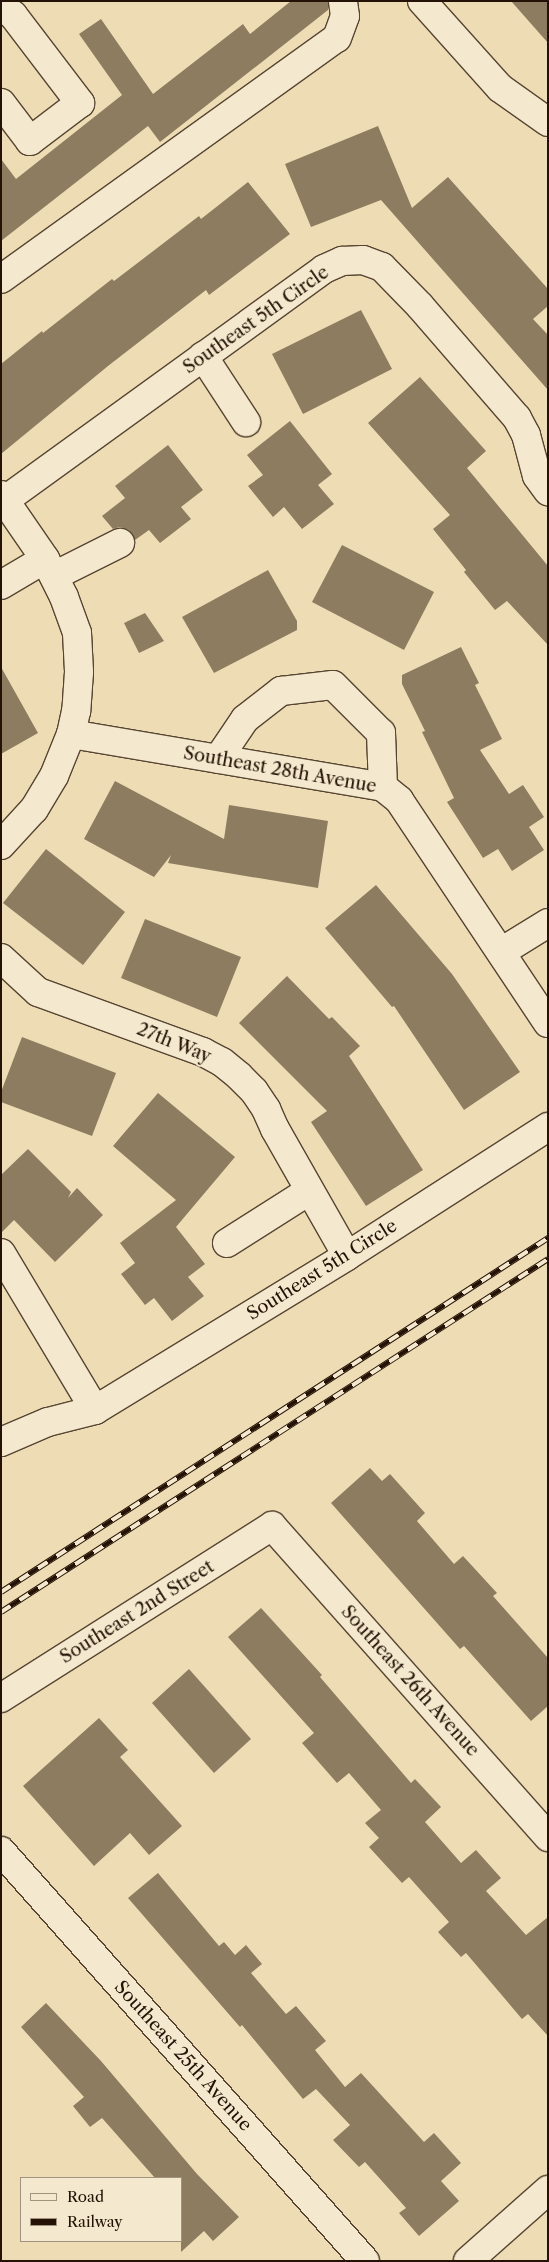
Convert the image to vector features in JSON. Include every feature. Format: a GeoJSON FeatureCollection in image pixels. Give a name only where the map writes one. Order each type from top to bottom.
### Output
{"type":"FeatureCollection","features":[{"type":"Feature","properties":{"kind":"street"},"geometry":{"type":"LineString","coordinates":[[1,279],[337,38],[345,16],[343,1]]}},
{"type":"Feature","properties":{"kind":"street"},"geometry":{"type":"LineString","coordinates":[[422,1],[500,88],[548,122]]}},
{"type":"Feature","properties":{"kind":"street"},"geometry":{"type":"LineString","coordinates":[[1,6],[13,15],[80,103],[30,141],[1,103]]}},
{"type":"Feature","properties":{"kind":"street","name":"Southeast 5th Circle"},"geometry":{"type":"LineString","coordinates":[[3,497],[324,269],[342,261],[363,260],[382,267],[420,306],[517,418],[526,436],[537,476],[548,491]]}},
{"type":"Feature","properties":{"kind":"street"},"geometry":{"type":"LineString","coordinates":[[203,356],[246,422]]}},
{"type":"Feature","properties":{"kind":"street"},"geometry":{"type":"LineString","coordinates":[[1,845],[34,809],[54,776],[71,734],[76,711],[79,672],[77,633],[64,597],[49,568],[3,497]]}},
{"type":"Feature","properties":{"kind":"street"},"geometry":{"type":"LineString","coordinates":[[1,585],[120,543]]}},
{"type":"Feature","properties":{"kind":"street"},"geometry":{"type":"LineString","coordinates":[[218,759],[244,719],[281,691],[332,685],[381,733],[383,787]]}},
{"type":"Feature","properties":{"kind":"street","name":"Southeast 28th Avenue"},"geometry":{"type":"LineString","coordinates":[[71,734],[383,787],[399,800],[548,1023]]}},
{"type":"Feature","properties":{"kind":"street"},"geometry":{"type":"LineString","coordinates":[[501,952],[548,923]]}},
{"type":"Feature","properties":{"kind":"street","name":"27th Way"},"geometry":{"type":"LineString","coordinates":[[1,958],[38,992],[204,1052],[222,1062],[254,1091],[347,1256]]}},
{"type":"Feature","properties":{"kind":"street","name":"Southeast 5th Circle"},"geometry":{"type":"LineString","coordinates":[[1,1442],[48,1422],[95,1410],[347,1256],[548,1127]]}},
{"type":"Feature","properties":{"kind":"street"},"geometry":{"type":"LineString","coordinates":[[227,1243],[310,1191]]}},
{"type":"Feature","properties":{"kind":"street"},"geometry":{"type":"LineString","coordinates":[[1,1254],[95,1410]]}},
{"type":"Feature","properties":{"kind":"street","name":"Southeast 2nd Street"},"geometry":{"type":"LineString","coordinates":[[1,1698],[272,1526]]}},
{"type":"Feature","properties":{"kind":"street","name":"Southeast 26th Avenue"},"geometry":{"type":"LineString","coordinates":[[272,1526],[548,1836]]}},
{"type":"Feature","properties":{"kind":"street","name":"Southeast 25th Avenue"},"geometry":{"type":"LineString","coordinates":[[1,1851],[365,2261]]}},
{"type":"Feature","properties":{"kind":"street"},"geometry":{"type":"LineString","coordinates":[[468,2261],[548,2190]]}},
{"type":"Feature","properties":{"kind":"building"},"geometry":{"type":"Polygon","coordinates":[[[291,1],[328,1],[328,10],[160,142],[148,126],[1,241],[1,159],[16,179],[122,95],[79,34],[101,19],[153,94],[243,24],[250,34],[291,1]]]}},
{"type":"Feature","properties":{"kind":"building"},"geometry":{"type":"Polygon","coordinates":[[[511,1],[548,1],[548,43],[511,1]]]}},
{"type":"Feature","properties":{"kind":"building"},"geometry":{"type":"Polygon","coordinates":[[[378,126],[412,208],[448,177],[548,289],[548,306],[533,319],[548,335],[548,390],[381,200],[311,227],[285,164],[378,126]]]}},
{"type":"Feature","properties":{"kind":"building"},"geometry":{"type":"Polygon","coordinates":[[[248,182],[290,234],[209,295],[206,290],[108,366],[1,454],[1,364],[112,279],[114,281],[199,216],[201,219],[248,182]]]}},
{"type":"Feature","properties":{"kind":"building"},"geometry":{"type":"Polygon","coordinates":[[[361,310],[392,369],[303,414],[272,354],[361,310]]]}},
{"type":"Feature","properties":{"kind":"building"},"geometry":{"type":"Polygon","coordinates":[[[420,377],[486,451],[467,468],[548,566],[548,645],[507,601],[495,610],[464,572],[466,570],[433,529],[450,515],[368,423],[420,377]]]}},
{"type":"Feature","properties":{"kind":"building"},"geometry":{"type":"Polygon","coordinates":[[[290,421],[332,474],[318,485],[334,504],[302,529],[284,507],[273,517],[248,486],[263,475],[247,455],[290,421]]]}},
{"type":"Feature","properties":{"kind":"building"},"geometry":{"type":"Polygon","coordinates":[[[168,445],[203,490],[181,507],[191,519],[160,543],[149,530],[135,540],[129,530],[120,527],[113,529],[102,516],[125,498],[115,486],[168,445]]]}},
{"type":"Feature","properties":{"kind":"building"},"geometry":{"type":"Polygon","coordinates":[[[342,545],[434,592],[404,650],[312,602],[342,545]]]}},
{"type":"Feature","properties":{"kind":"building"},"geometry":{"type":"Polygon","coordinates":[[[268,570],[297,621],[297,630],[214,673],[182,617],[268,570]]]}},
{"type":"Feature","properties":{"kind":"building"},"geometry":{"type":"Polygon","coordinates":[[[145,613],[164,641],[139,653],[124,623],[145,613]]]}},
{"type":"Feature","properties":{"kind":"building"},"geometry":{"type":"Polygon","coordinates":[[[461,647],[479,683],[475,685],[502,739],[480,750],[509,794],[523,785],[544,817],[529,827],[544,850],[512,871],[498,849],[483,858],[447,802],[454,798],[422,732],[425,731],[402,684],[402,675],[461,647]]]}},
{"type":"Feature","properties":{"kind":"building"},"geometry":{"type":"Polygon","coordinates":[[[1,667],[38,733],[1,754],[1,667]]]}},
{"type":"Feature","properties":{"kind":"building"},"geometry":{"type":"Polygon","coordinates":[[[115,781],[224,839],[229,805],[328,821],[318,888],[168,863],[171,855],[154,877],[84,839],[115,781]]]}},
{"type":"Feature","properties":{"kind":"building"},"geometry":{"type":"Polygon","coordinates":[[[46,849],[125,912],[83,965],[3,903],[46,849]]]}},
{"type":"Feature","properties":{"kind":"building"},"geometry":{"type":"Polygon","coordinates":[[[376,885],[452,974],[520,1072],[464,1110],[394,1006],[392,1007],[325,928],[376,885]]]}},
{"type":"Feature","properties":{"kind":"building"},"geometry":{"type":"Polygon","coordinates":[[[145,919],[241,957],[217,1017],[121,978],[145,919]]]}},
{"type":"Feature","properties":{"kind":"building"},"geometry":{"type":"Polygon","coordinates":[[[287,976],[329,1019],[332,1017],[360,1046],[349,1056],[423,1170],[366,1206],[311,1122],[327,1111],[239,1023],[287,976]]]}},
{"type":"Feature","properties":{"kind":"building"},"geometry":{"type":"Polygon","coordinates":[[[22,1037],[116,1073],[92,1136],[1,1102],[1,1092],[22,1037]]]}},
{"type":"Feature","properties":{"kind":"building"},"geometry":{"type":"Polygon","coordinates":[[[158,1093],[235,1157],[176,1227],[205,1264],[188,1277],[204,1296],[172,1321],[154,1298],[145,1305],[121,1274],[135,1263],[120,1243],[176,1200],[113,1146],[158,1093]]]}},
{"type":"Feature","properties":{"kind":"building"},"geometry":{"type":"Polygon","coordinates":[[[28,1149],[71,1192],[68,1198],[77,1188],[103,1215],[55,1262],[14,1220],[1,1233],[1,1175],[28,1149]]]}},
{"type":"Feature","properties":{"kind":"building"},"geometry":{"type":"Polygon","coordinates":[[[370,1468],[382,1481],[390,1474],[425,1513],[417,1521],[454,1564],[463,1556],[497,1593],[493,1596],[548,1658],[548,1706],[531,1721],[464,1646],[460,1649],[331,1503],[370,1468]]]}},
{"type":"Feature","properties":{"kind":"building"},"geometry":{"type":"Polygon","coordinates":[[[261,1608],[322,1675],[320,1677],[411,1783],[415,1779],[441,1807],[425,1822],[461,1863],[476,1850],[501,1878],[486,1891],[526,1935],[548,1917],[548,2036],[528,2014],[522,2019],[466,1953],[461,1957],[438,1932],[449,1922],[409,1877],[402,1883],[369,1847],[379,1838],[365,1823],[381,1810],[349,1773],[337,1783],[302,1743],[314,1733],[228,1637],[261,1608]]]}},
{"type":"Feature","properties":{"kind":"building"},"geometry":{"type":"Polygon","coordinates":[[[189,1669],[251,1739],[214,1773],[152,1703],[189,1669]]]}},
{"type":"Feature","properties":{"kind":"building"},"geometry":{"type":"Polygon","coordinates":[[[99,1718],[128,1750],[120,1757],[182,1826],[149,1855],[130,1833],[94,1866],[23,1786],[99,1718]]]}},
{"type":"Feature","properties":{"kind":"building"},"geometry":{"type":"Polygon","coordinates":[[[158,1873],[219,1946],[224,1942],[235,1955],[246,1945],[262,1964],[251,1973],[286,2014],[296,2006],[326,2041],[315,2050],[345,2087],[361,2073],[424,2142],[434,2133],[461,2163],[441,2181],[459,2201],[419,2236],[399,2213],[406,2208],[365,2162],[359,2167],[333,2140],[350,2125],[316,2089],[303,2099],[242,2025],[240,2027],[128,1898],[158,1873]]]}},
{"type":"Feature","properties":{"kind":"building"},"geometry":{"type":"Polygon","coordinates":[[[46,2003],[101,2061],[197,2174],[239,2217],[213,2241],[204,2231],[181,2252],[182,2177],[154,2177],[102,2118],[90,2127],[73,2106],[84,2097],[21,2027],[46,2003]]]}},
{"type":"Feature","properties":{"kind":"railway"},"geometry":{"type":"LineString","coordinates":[[1,1592],[548,1238]]}},
{"type":"Feature","properties":{"kind":"railway"},"geometry":{"type":"LineString","coordinates":[[1,1612],[548,1259]]}}]}
